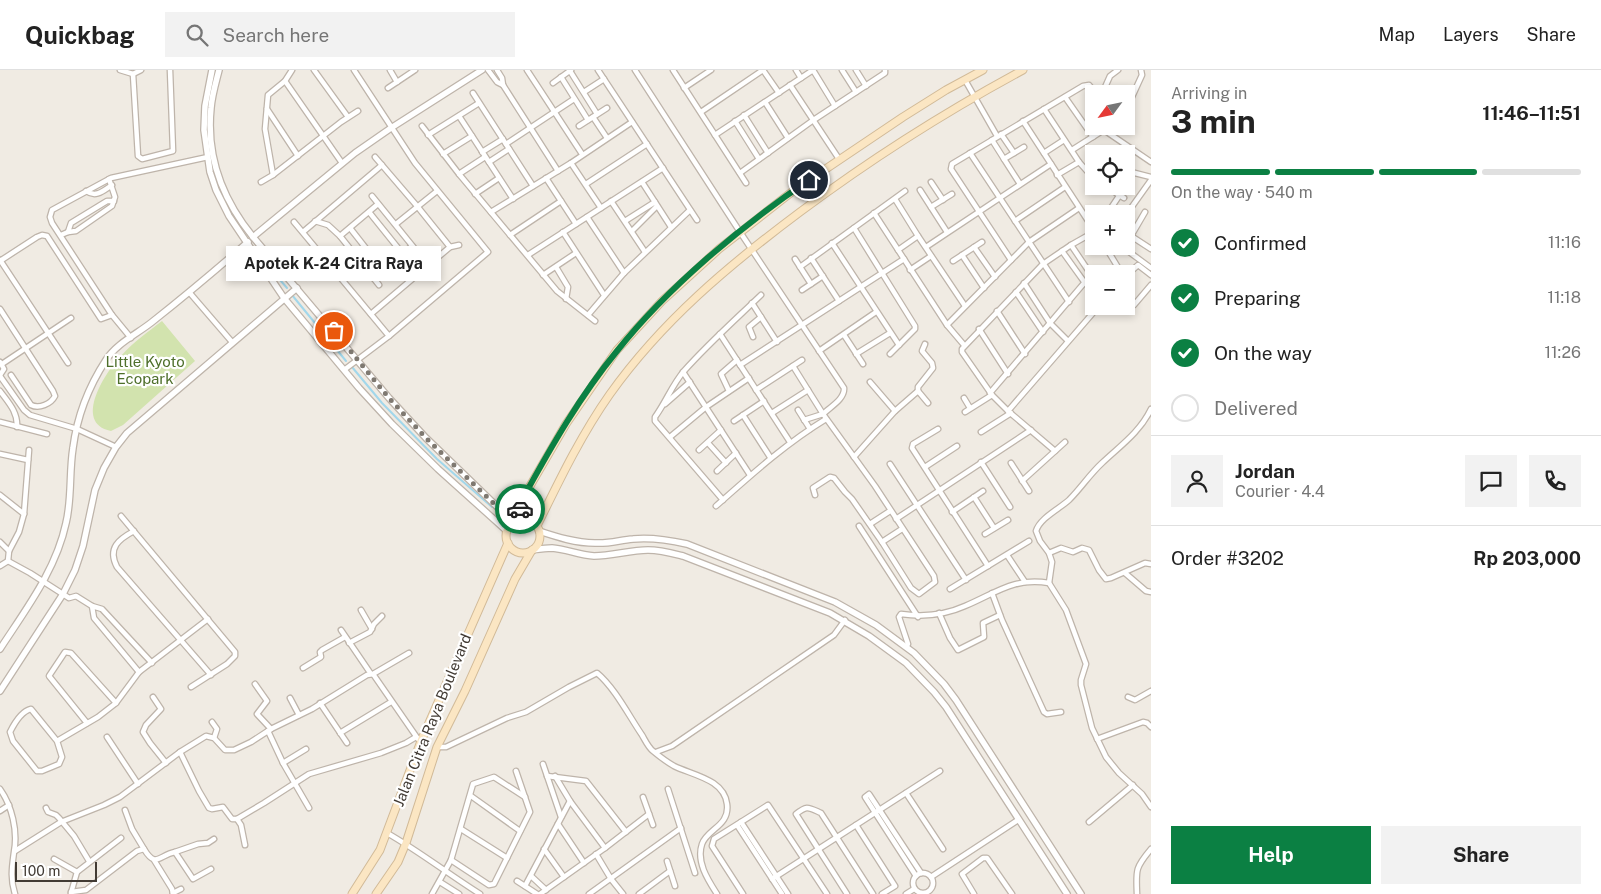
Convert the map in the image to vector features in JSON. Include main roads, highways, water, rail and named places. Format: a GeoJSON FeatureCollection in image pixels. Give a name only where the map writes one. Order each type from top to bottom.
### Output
{"type":"FeatureCollection","features":[{"type":"Feature","properties":{"kind":"main road"},"geometry":{"type":"LineString","coordinates":[[983,70],[903,116],[793,191],[706,260],[662,301],[612,357],[562,430],[523,498],[515,521],[507,531],[508,544],[511,548],[521,553],[532,550],[539,542],[538,528],[568,462],[592,420],[625,374],[681,311],[734,262],[864,167],[974,96],[1023,70]]}},
{"type":"Feature","properties":{"kind":"main road"},"geometry":{"type":"LineString","coordinates":[[515,521],[525,519],[538,528]]}},
{"type":"Feature","properties":{"kind":"main road","name":"Jalan Citra Raya Boulevard"},"geometry":{"type":"LineString","coordinates":[[352,894],[375,858],[387,833],[418,739],[508,544]]}},
{"type":"Feature","properties":{"kind":"main road","name":"Jalan Citra Raya Boulevard"},"geometry":{"type":"LineString","coordinates":[[376,894],[398,862],[437,747],[465,691],[515,579],[532,550]]}},
{"type":"Feature","properties":{"kind":"waterway"},"geometry":{"type":"LineString","coordinates":[[262,259],[287,288]]}},
{"type":"Feature","properties":{"kind":"waterway"},"geometry":{"type":"LineString","coordinates":[[292,295],[346,361]]}},
{"type":"Feature","properties":{"kind":"waterway"},"geometry":{"type":"LineString","coordinates":[[352,367],[382,403],[437,459],[492,507]]}},
{"type":"Feature","properties":{"kind":"place","name":"Apotek K-24 Citra Raya"},"geometry":{"type":"Point","coordinates":[334,331]}},
{"type":"Feature","properties":{"kind":"park label","name":"Little Kyoto Ecopark"},"geometry":{"type":"Point","coordinates":[145,370]}}]}
